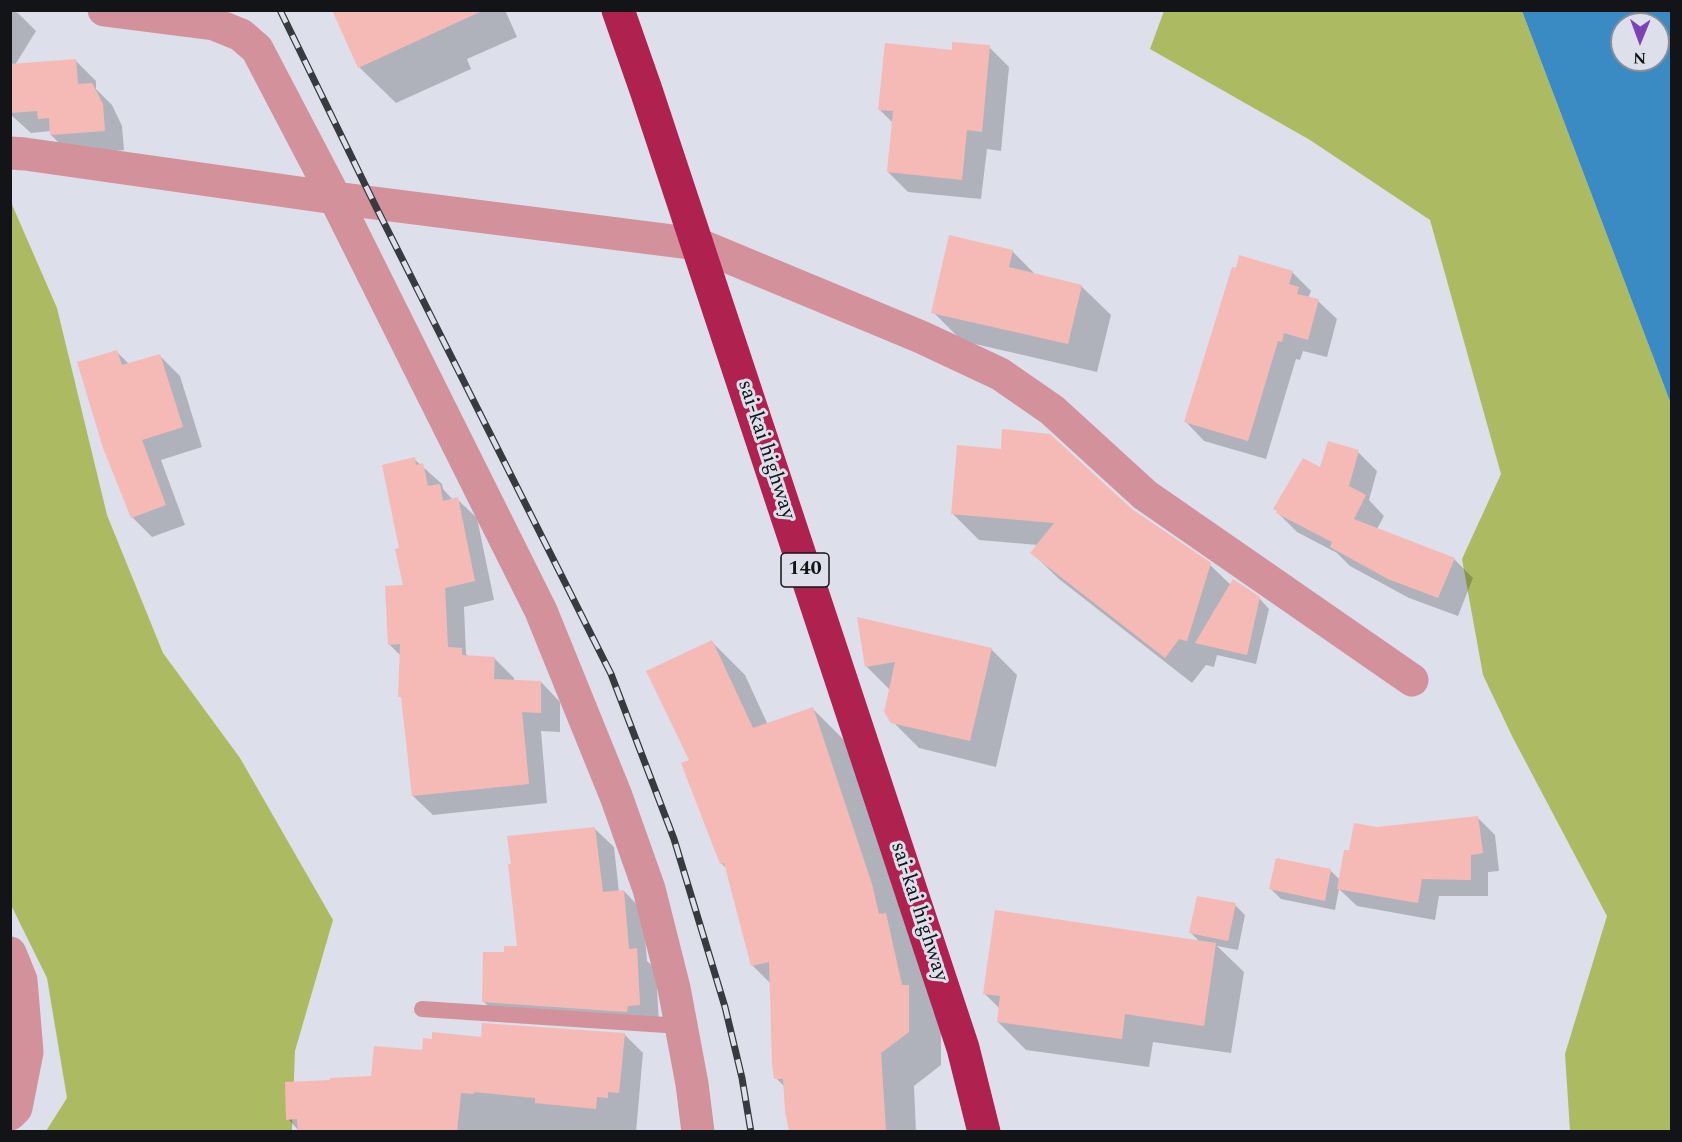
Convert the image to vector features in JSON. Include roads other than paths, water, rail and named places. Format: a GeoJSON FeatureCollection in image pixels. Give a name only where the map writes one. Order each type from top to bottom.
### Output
{"type":"FeatureCollection","features":[{"type":"Feature","properties":{"kind":"highway","name":"sai-kai highway"},"geometry":{"type":"LineString","coordinates":[[618,10],[963,1048],[984,1131]]}},
{"type":"Feature","properties":{"kind":"street"},"geometry":{"type":"LineString","coordinates":[[104,10],[214,24],[241,35],[257,49],[335,198],[542,611],[616,796],[649,890],[674,988],[692,1084],[698,1131]]}},
{"type":"Feature","properties":{"kind":"street"},"geometry":{"type":"LineString","coordinates":[[10,153],[335,198],[697,244],[921,337],[1000,374],[1052,410],[1145,495],[1412,680]]}},
{"type":"Feature","properties":{"kind":"street"},"geometry":{"type":"LineString","coordinates":[[10,953],[21,980],[27,1052],[16,1108],[10,1114]]}},
{"type":"Feature","properties":{"kind":"lane"},"geometry":{"type":"LineString","coordinates":[[422,1010],[681,1026]]}},
{"type":"Feature","properties":{"kind":"water"},"geometry":{"type":"Polygon","coordinates":[[[1522,11],[1671,11],[1671,404],[1522,11]]]}},
{"type":"Feature","properties":{"kind":"railway"},"geometry":{"type":"LineString","coordinates":[[280,10],[374,203],[611,674],[674,839],[725,1007],[742,1078],[751,1132]]}}]}
